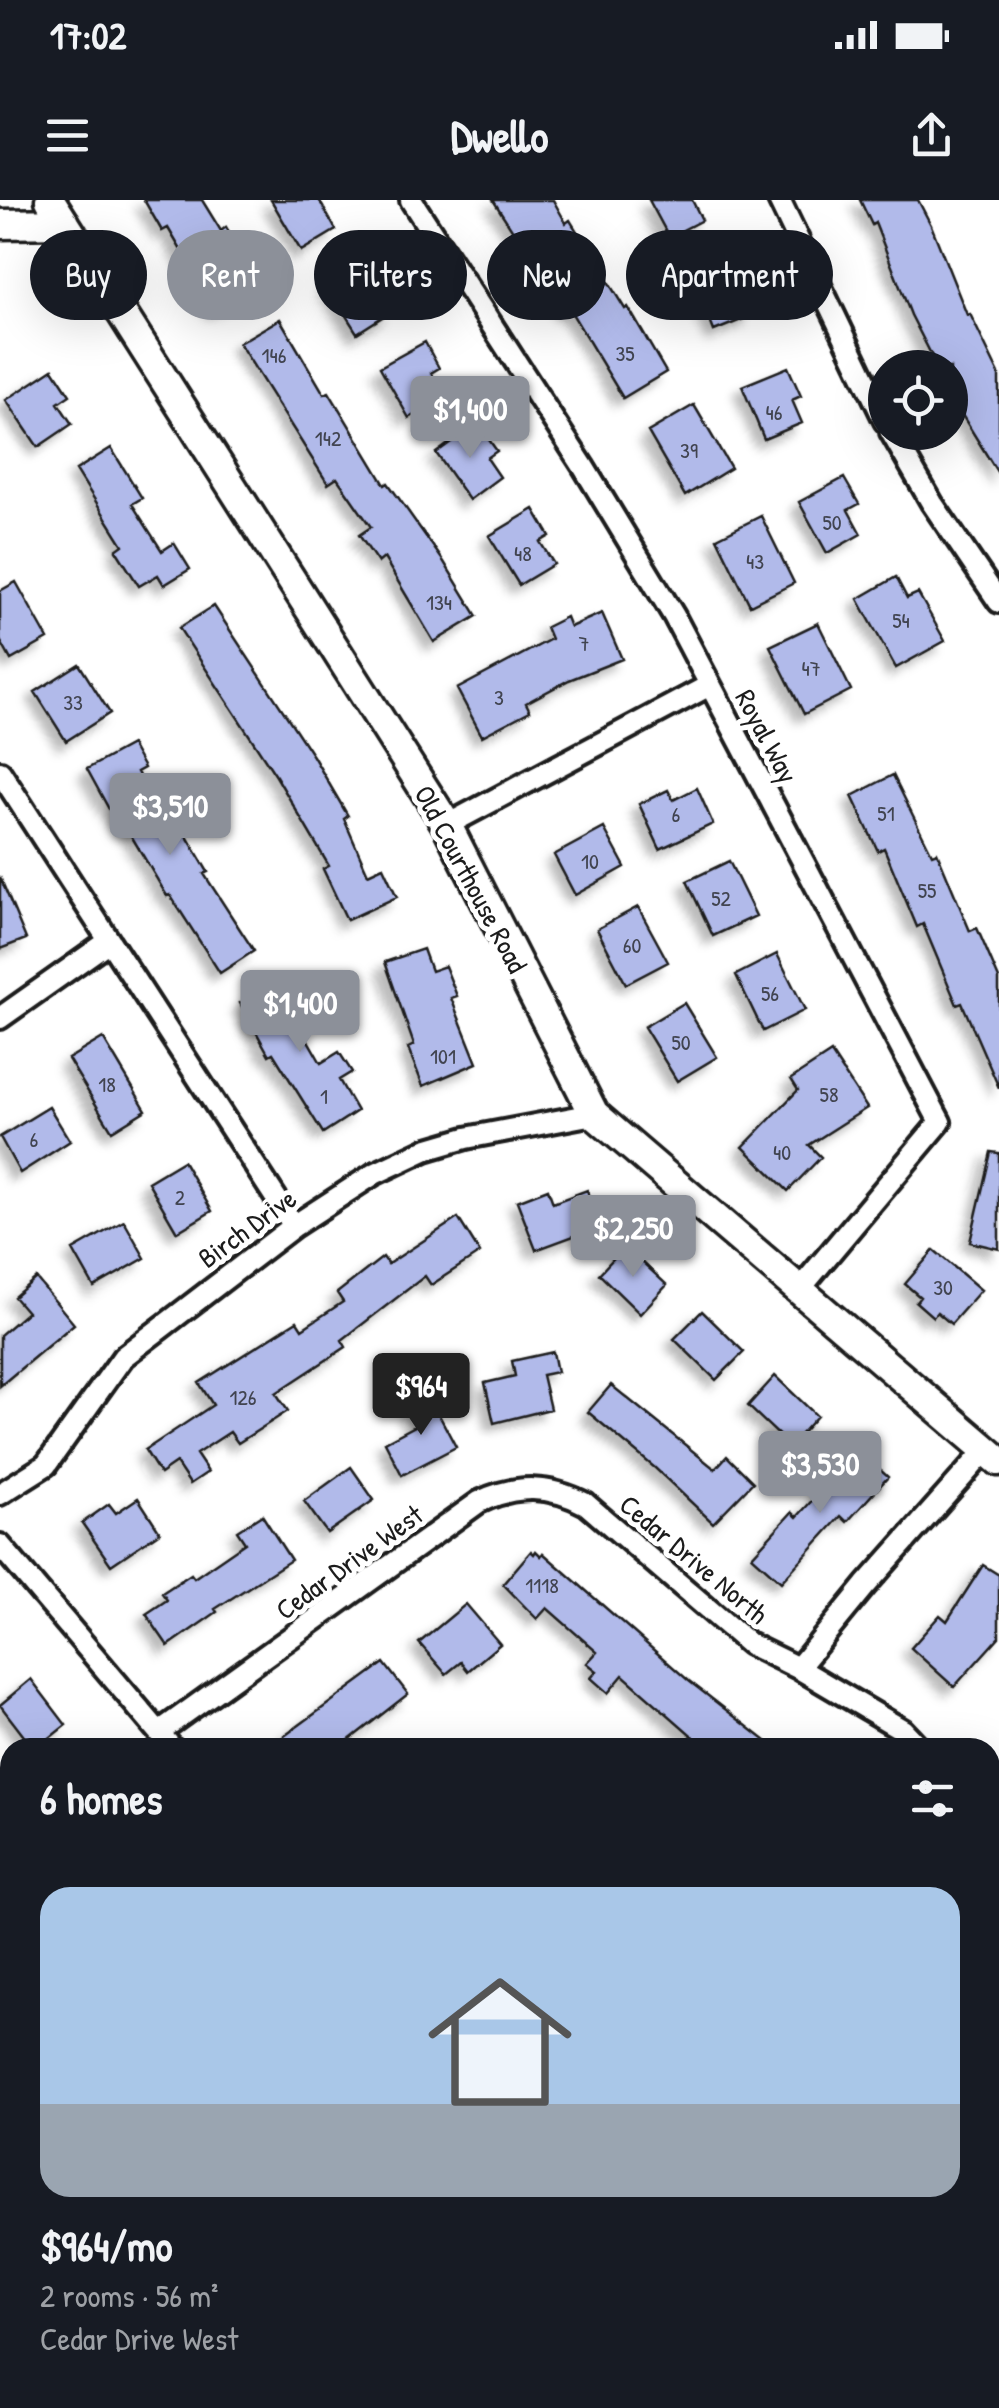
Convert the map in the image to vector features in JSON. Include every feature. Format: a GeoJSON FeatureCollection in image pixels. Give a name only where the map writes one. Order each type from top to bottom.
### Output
{"type":"FeatureCollection","features":[{"type":"Feature","properties":{"kind":"street","name":"Royal Way"},"geometry":{"type":"LineString","coordinates":[[410,200],[583,466],[674,616],[940,1122],[798,1290]]}},
{"type":"Feature","properties":{"kind":"street"},"geometry":{"type":"LineString","coordinates":[[779,200],[868,386]]}},
{"type":"Feature","properties":{"kind":"street"},"geometry":{"type":"LineString","coordinates":[[0,224],[58,211]]}},
{"type":"Feature","properties":{"kind":"street","name":"Old Courthouse Road"},"geometry":{"type":"LineString","coordinates":[[58,211],[446,825],[594,1114],[992,1456]]}},
{"type":"Feature","properties":{"kind":"street"},"geometry":{"type":"LineString","coordinates":[[902,450],[932,504],[999,602]]}},
{"type":"Feature","properties":{"kind":"street"},"geometry":{"type":"LineString","coordinates":[[446,825],[710,686]]}},
{"type":"Feature","properties":{"kind":"street"},"geometry":{"type":"LineString","coordinates":[[0,772],[294,1226]]}},
{"type":"Feature","properties":{"kind":"street"},"geometry":{"type":"LineString","coordinates":[[0,1018],[109,941]]}},
{"type":"Feature","properties":{"kind":"street","name":"Birch Drive"},"geometry":{"type":"LineString","coordinates":[[0,1494],[46,1465],[123,1357],[294,1226],[374,1174],[426,1150],[466,1138],[594,1114]]}},
{"type":"Feature","properties":{"kind":"street"},"geometry":{"type":"LineString","coordinates":[[798,1668],[866,1585],[992,1456]]}},
{"type":"Feature","properties":{"kind":"street","name":"Cedar Drive West"},"geometry":{"type":"LineString","coordinates":[[168,1738],[479,1502],[516,1488],[546,1488],[586,1504]]}},
{"type":"Feature","properties":{"kind":"street","name":"Cedar Drive North"},"geometry":{"type":"LineString","coordinates":[[586,1504],[749,1644],[798,1668],[910,1738]]}},
{"type":"Feature","properties":{"kind":"street"},"geometry":{"type":"LineString","coordinates":[[0,1545],[163,1738]]}},
{"type":"Feature","properties":{"kind":"building"},"geometry":{"type":"Polygon","coordinates":[[[144,200],[202,200],[220,230],[168,228],[162,231],[144,200]]]}},
{"type":"Feature","properties":{"kind":"building"},"geometry":{"type":"Polygon","coordinates":[[[271,200],[319,200],[336,230],[314,230],[314,243],[301,251],[294,230],[289,230],[271,200]]]}},
{"type":"Feature","properties":{"kind":"building"},"geometry":{"type":"Polygon","coordinates":[[[493,200],[553,200],[566,223],[570,220],[576,230],[512,230],[493,200]]]}},
{"type":"Feature","properties":{"kind":"building"},"geometry":{"type":"Polygon","coordinates":[[[649,200],[692,200],[702,220],[683,230],[665,230],[649,200]]]}},
{"type":"Feature","properties":{"kind":"building"},"geometry":{"type":"Polygon","coordinates":[[[860,200],[918,200],[931,225],[967,315],[970,314],[999,374],[999,475],[968,425],[968,350],[929,350],[875,223],[872,225],[860,200]]]}},
{"type":"Feature","properties":{"kind":"building"},"geometry":{"type":"Polygon","coordinates":[[[606,278],[626,308],[626,320],[636,320],[666,372],[623,398],[576,320],[606,320],[606,278]]]}},
{"type":"Feature","properties":{"kind":"building"},"geometry":{"type":"Polygon","coordinates":[[[281,320],[324,394],[329,392],[385,485],[388,483],[444,562],[477,616],[434,642],[384,558],[378,563],[359,535],[371,527],[337,478],[328,484],[239,343],[281,320]]]}},
{"type":"Feature","properties":{"kind":"building"},"geometry":{"type":"Polygon","coordinates":[[[349,320],[377,320],[357,333],[349,320]]]}},
{"type":"Feature","properties":{"kind":"building"},"geometry":{"type":"Polygon","coordinates":[[[710,320],[741,320],[714,331],[710,320]]]}},
{"type":"Feature","properties":{"kind":"building"},"geometry":{"type":"Polygon","coordinates":[[[425,342],[439,368],[431,373],[444,398],[409,418],[380,367],[425,342]]]}},
{"type":"Feature","properties":{"kind":"building"},"geometry":{"type":"Polygon","coordinates":[[[788,367],[801,396],[792,400],[802,423],[764,439],[742,386],[788,367]]]}},
{"type":"Feature","properties":{"kind":"building"},"geometry":{"type":"Polygon","coordinates":[[[53,369],[70,395],[58,403],[72,424],[38,447],[6,400],[53,369]]]}},
{"type":"Feature","properties":{"kind":"building"},"geometry":{"type":"Polygon","coordinates":[[[694,405],[731,468],[685,496],[648,432],[694,405]]]}},
{"type":"Feature","properties":{"kind":"building"},"geometry":{"type":"Polygon","coordinates":[[[477,423],[497,451],[487,458],[500,477],[469,500],[436,453],[477,423]]]}},
{"type":"Feature","properties":{"kind":"building"},"geometry":{"type":"Polygon","coordinates":[[[111,448],[142,498],[132,504],[162,551],[174,543],[190,569],[164,585],[158,575],[139,586],[116,550],[123,545],[76,470],[111,448]]]}},
{"type":"Feature","properties":{"kind":"building"},"geometry":{"type":"Polygon","coordinates":[[[844,478],[859,504],[848,510],[861,534],[827,553],[799,502],[844,478]]]}},
{"type":"Feature","properties":{"kind":"building"},"geometry":{"type":"Polygon","coordinates":[[[534,509],[550,536],[540,542],[554,564],[519,585],[489,536],[534,509]]]}},
{"type":"Feature","properties":{"kind":"building"},"geometry":{"type":"Polygon","coordinates":[[[761,516],[794,583],[750,605],[717,538],[761,516]]]}},
{"type":"Feature","properties":{"kind":"building"},"geometry":{"type":"Polygon","coordinates":[[[896,577],[907,598],[918,593],[945,641],[896,668],[858,599],[896,577]]]}},
{"type":"Feature","properties":{"kind":"building"},"geometry":{"type":"Polygon","coordinates":[[[16,582],[48,639],[11,660],[0,640],[0,591],[16,582]]]}},
{"type":"Feature","properties":{"kind":"building"},"geometry":{"type":"Polygon","coordinates":[[[214,606],[348,816],[344,819],[368,874],[383,867],[397,897],[347,920],[323,869],[329,866],[276,776],[179,628],[214,606]]]}},
{"type":"Feature","properties":{"kind":"building"},"geometry":{"type":"Polygon","coordinates":[[[602,613],[622,659],[526,703],[530,711],[482,736],[457,689],[551,639],[546,627],[566,617],[570,627],[602,613]]]}},
{"type":"Feature","properties":{"kind":"building"},"geometry":{"type":"Polygon","coordinates":[[[818,623],[851,690],[804,714],[770,646],[818,623]]]}},
{"type":"Feature","properties":{"kind":"building"},"geometry":{"type":"Polygon","coordinates":[[[79,664],[110,713],[66,741],[35,692],[79,664]]]}},
{"type":"Feature","properties":{"kind":"building"},"geometry":{"type":"Polygon","coordinates":[[[131,745],[144,768],[137,772],[168,827],[178,821],[208,872],[204,874],[254,951],[220,973],[170,895],[167,896],[120,817],[115,820],[87,769],[131,745]]]}},
{"type":"Feature","properties":{"kind":"building"},"geometry":{"type":"Polygon","coordinates":[[[893,775],[932,854],[937,852],[970,931],[977,928],[999,979],[999,1088],[962,1003],[957,1005],[923,924],[917,927],[884,848],[878,851],[852,796],[893,775]]]}},
{"type":"Feature","properties":{"kind":"building"},"geometry":{"type":"Polygon","coordinates":[[[697,788],[713,824],[660,849],[639,804],[668,790],[673,800],[697,788]]]}},
{"type":"Feature","properties":{"kind":"building"},"geometry":{"type":"Polygon","coordinates":[[[604,828],[625,867],[575,895],[554,855],[604,828]]]}},
{"type":"Feature","properties":{"kind":"building"},"geometry":{"type":"Polygon","coordinates":[[[729,861],[756,916],[713,936],[687,881],[729,861]]]}},
{"type":"Feature","properties":{"kind":"building"},"geometry":{"type":"Polygon","coordinates":[[[0,877],[26,939],[0,949],[0,877]]]}},
{"type":"Feature","properties":{"kind":"building"},"geometry":{"type":"Polygon","coordinates":[[[638,907],[668,962],[626,984],[597,929],[638,907]]]}},
{"type":"Feature","properties":{"kind":"building"},"geometry":{"type":"Polygon","coordinates":[[[423,949],[431,971],[445,966],[457,996],[451,998],[477,1063],[423,1086],[408,1048],[414,1045],[385,962],[423,949]]]}},
{"type":"Feature","properties":{"kind":"building"},"geometry":{"type":"Polygon","coordinates":[[[777,954],[805,1010],[763,1031],[736,975],[777,954]]]}},
{"type":"Feature","properties":{"kind":"building"},"geometry":{"type":"Polygon","coordinates":[[[287,977],[302,1002],[290,1009],[321,1063],[339,1052],[352,1072],[339,1080],[357,1111],[323,1133],[273,1053],[269,1055],[240,1003],[287,977]]]}},
{"type":"Feature","properties":{"kind":"building"},"geometry":{"type":"Polygon","coordinates":[[[684,1003],[717,1057],[677,1081],[644,1027],[684,1003]]]}},
{"type":"Feature","properties":{"kind":"building"},"geometry":{"type":"Polygon","coordinates":[[[103,1038],[146,1110],[112,1131],[68,1059],[103,1038]]]}},
{"type":"Feature","properties":{"kind":"building"},"geometry":{"type":"Polygon","coordinates":[[[831,1053],[867,1108],[809,1145],[821,1157],[788,1191],[743,1147],[798,1090],[791,1079],[831,1053]]]}},
{"type":"Feature","properties":{"kind":"building"},"geometry":{"type":"Polygon","coordinates":[[[49,1107],[70,1141],[20,1173],[0,1137],[49,1107]]]}},
{"type":"Feature","properties":{"kind":"building"},"geometry":{"type":"Polygon","coordinates":[[[991,1152],[999,1153],[999,1249],[970,1242],[991,1152]]]}},
{"type":"Feature","properties":{"kind":"building"},"geometry":{"type":"Polygon","coordinates":[[[183,1161],[212,1211],[177,1232],[148,1182],[183,1161]]]}},
{"type":"Feature","properties":{"kind":"building"},"geometry":{"type":"Polygon","coordinates":[[[548,1189],[553,1203],[587,1190],[601,1226],[536,1250],[517,1201],[548,1189]]]}},
{"type":"Feature","properties":{"kind":"building"},"geometry":{"type":"Polygon","coordinates":[[[458,1218],[480,1253],[431,1285],[425,1276],[342,1340],[346,1347],[276,1393],[288,1411],[238,1443],[230,1432],[196,1454],[208,1472],[190,1484],[176,1463],[160,1474],[145,1450],[213,1405],[199,1383],[297,1321],[302,1329],[343,1302],[337,1293],[383,1257],[388,1264],[458,1218]]]}},
{"type":"Feature","properties":{"kind":"building"},"geometry":{"type":"Polygon","coordinates":[[[124,1221],[145,1258],[94,1287],[73,1250],[124,1221]]]}},
{"type":"Feature","properties":{"kind":"building"},"geometry":{"type":"Polygon","coordinates":[[[625,1246],[667,1285],[640,1314],[599,1274],[625,1246]]]}},
{"type":"Feature","properties":{"kind":"building"},"geometry":{"type":"Polygon","coordinates":[[[934,1250],[981,1290],[951,1324],[937,1312],[933,1317],[916,1302],[920,1297],[905,1284],[934,1250]]]}},
{"type":"Feature","properties":{"kind":"building"},"geometry":{"type":"Polygon","coordinates":[[[36,1278],[74,1324],[0,1386],[0,1335],[27,1312],[14,1297],[36,1278]]]}},
{"type":"Feature","properties":{"kind":"building"},"geometry":{"type":"Polygon","coordinates":[[[702,1311],[744,1352],[716,1380],[674,1339],[702,1311]]]}},
{"type":"Feature","properties":{"kind":"building"},"geometry":{"type":"Polygon","coordinates":[[[553,1352],[557,1372],[542,1375],[550,1409],[494,1423],[485,1383],[515,1376],[512,1361],[553,1352]]]}},
{"type":"Feature","properties":{"kind":"building"},"geometry":{"type":"Polygon","coordinates":[[[775,1376],[817,1416],[790,1446],[748,1406],[775,1376]]]}},
{"type":"Feature","properties":{"kind":"building"},"geometry":{"type":"Polygon","coordinates":[[[611,1385],[715,1469],[727,1456],[753,1482],[713,1523],[588,1412],[611,1385]]]}},
{"type":"Feature","properties":{"kind":"building"},"geometry":{"type":"Polygon","coordinates":[[[429,1396],[456,1447],[402,1475],[385,1442],[415,1426],[406,1408],[429,1396]]]}},
{"type":"Feature","properties":{"kind":"building"},"geometry":{"type":"Polygon","coordinates":[[[858,1450],[888,1477],[847,1522],[841,1516],[781,1582],[752,1556],[792,1512],[797,1517],[858,1450]]]}},
{"type":"Feature","properties":{"kind":"building"},"geometry":{"type":"Polygon","coordinates":[[[351,1467],[374,1500],[327,1533],[304,1501],[351,1467]]]}},
{"type":"Feature","properties":{"kind":"building"},"geometry":{"type":"Polygon","coordinates":[[[138,1498],[160,1532],[111,1565],[82,1523],[109,1504],[116,1513],[138,1498]]]}},
{"type":"Feature","properties":{"kind":"building"},"geometry":{"type":"Polygon","coordinates":[[[262,1515],[291,1560],[215,1609],[217,1612],[168,1646],[146,1614],[167,1600],[162,1593],[191,1574],[194,1578],[245,1543],[237,1531],[262,1515]]]}},
{"type":"Feature","properties":{"kind":"building"},"geometry":{"type":"Polygon","coordinates":[[[531,1551],[541,1556],[543,1553],[689,1681],[762,1738],[695,1738],[623,1675],[608,1693],[591,1678],[597,1671],[587,1663],[597,1652],[547,1608],[537,1619],[503,1584],[531,1551]]]}},
{"type":"Feature","properties":{"kind":"building"},"geometry":{"type":"Polygon","coordinates":[[[983,1565],[999,1575],[999,1637],[954,1687],[911,1648],[940,1615],[947,1621],[983,1565]]]}},
{"type":"Feature","properties":{"kind":"building"},"geometry":{"type":"Polygon","coordinates":[[[466,1604],[500,1644],[468,1671],[461,1662],[446,1674],[419,1643],[466,1604]]]}},
{"type":"Feature","properties":{"kind":"building"},"geometry":{"type":"Polygon","coordinates":[[[384,1663],[408,1694],[352,1738],[282,1738],[384,1663]]]}},
{"type":"Feature","properties":{"kind":"building"},"geometry":{"type":"Polygon","coordinates":[[[31,1679],[66,1725],[50,1738],[25,1738],[0,1705],[31,1679]]]}}]}
